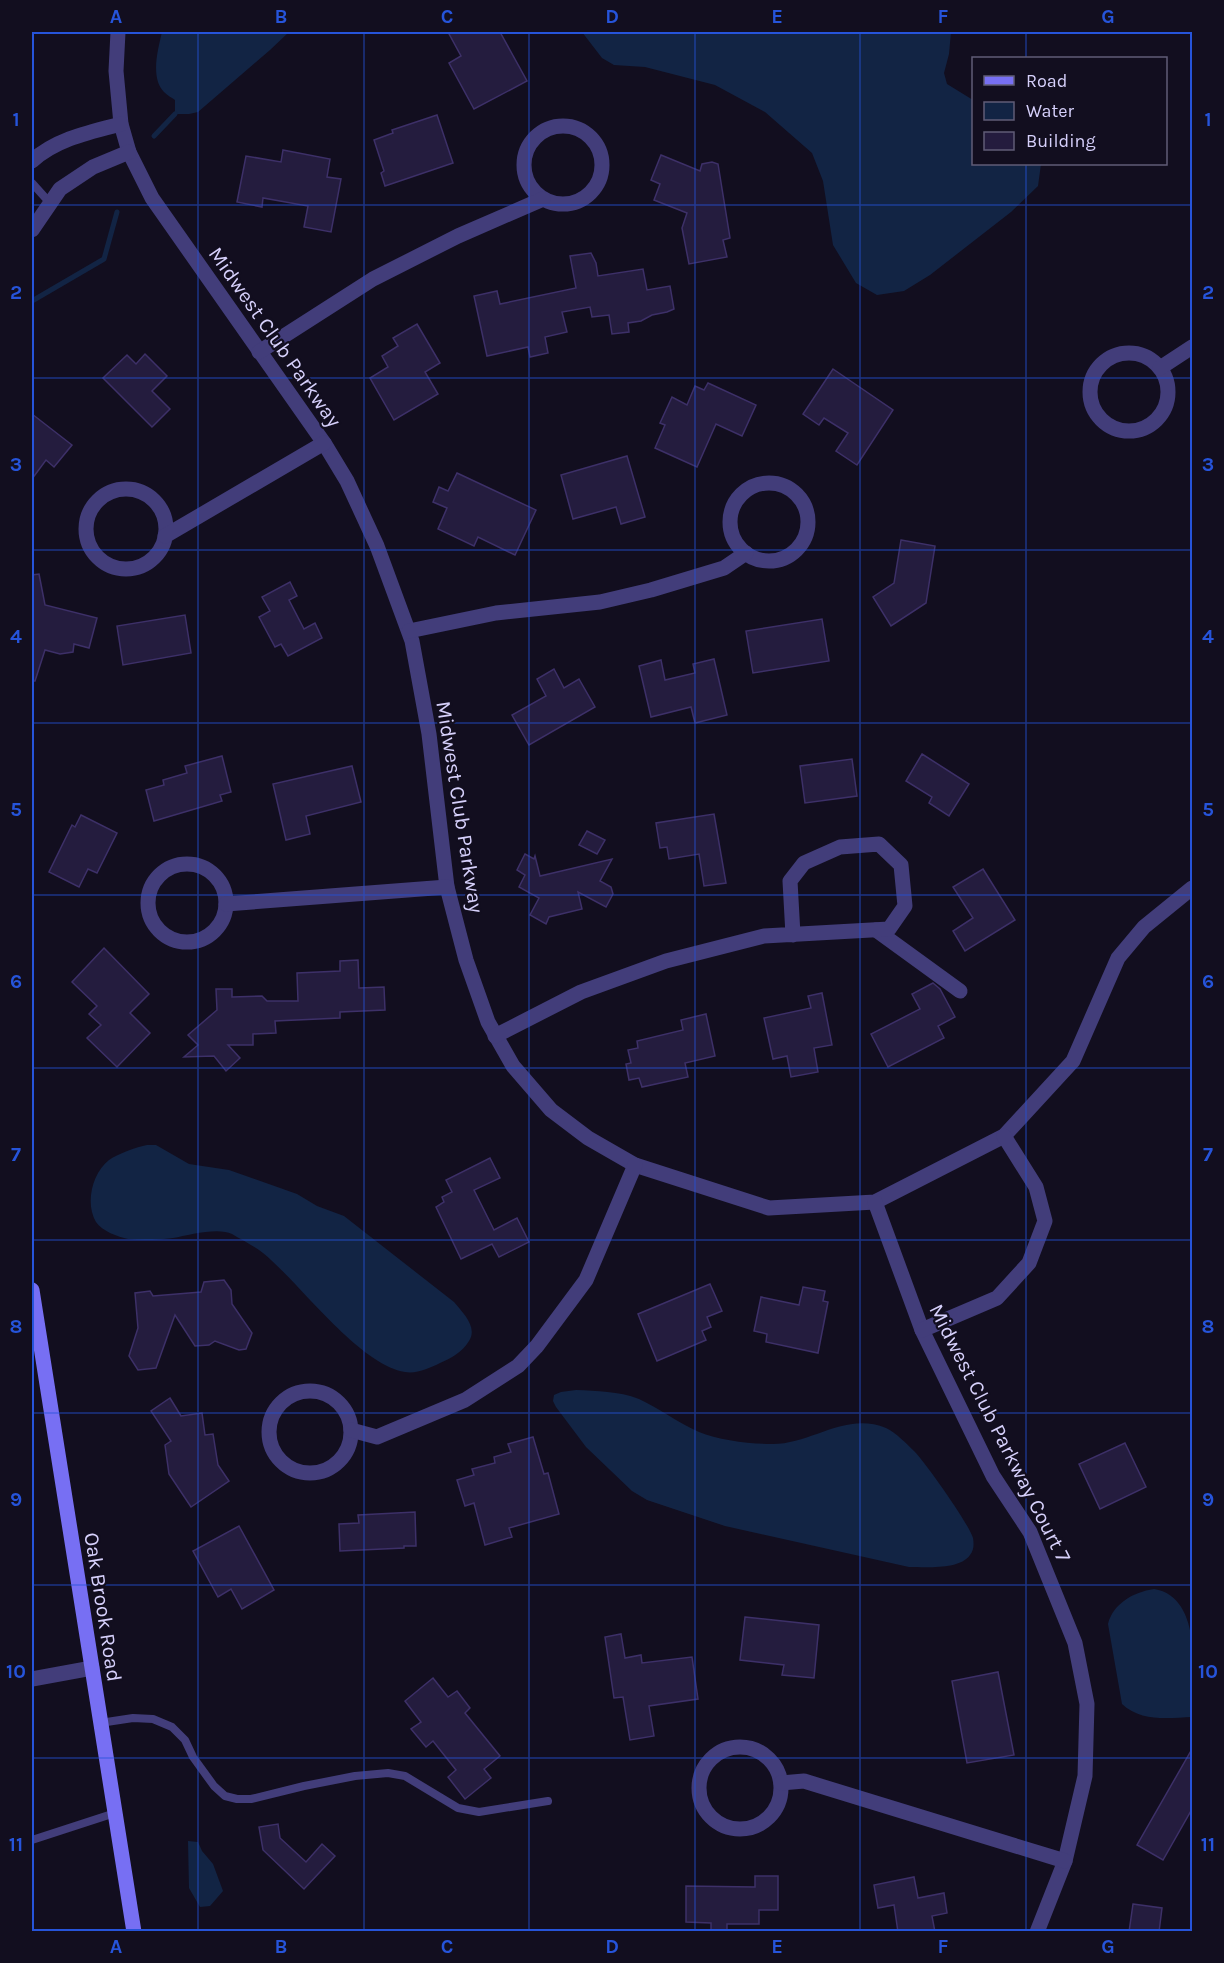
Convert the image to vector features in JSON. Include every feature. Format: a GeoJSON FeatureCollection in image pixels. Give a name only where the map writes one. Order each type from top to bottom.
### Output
{"type":"FeatureCollection","features":[{"type":"Feature","properties":{"kind":"main road","name":"Oak Brook Road"},"geometry":{"type":"LineString","coordinates":[[32,1290],[134,1932]]}},
{"type":"Feature","properties":{"kind":"street","name":"Midwest Club Parkway"},"geometry":{"type":"LineString","coordinates":[[118,32],[116,71],[121,124],[129,152],[152,198],[324,443],[347,481],[377,546],[409,631],[429,734],[447,887],[466,960],[495,1036],[513,1066],[551,1110],[588,1138],[635,1165],[769,1208],[875,1202],[1004,1136],[1073,1060],[1118,958],[1144,927],[1192,888]]}},
{"type":"Feature","properties":{"kind":"street"},"geometry":{"type":"LineString","coordinates":[[32,161],[42,152],[81,134],[121,124]]}},
{"type":"Feature","properties":{"kind":"street"},"geometry":{"type":"LineString","coordinates":[[259,352],[373,279],[458,236],[543,199],[567,204],[583,198],[596,185],[601,173],[601,160],[590,136],[579,129],[566,126],[553,127],[541,132],[531,142],[525,153],[526,179],[543,199]]}},
{"type":"Feature","properties":{"kind":"street"},"geometry":{"type":"LineString","coordinates":[[32,230],[60,189],[93,167],[129,152]]}},
{"type":"Feature","properties":{"kind":"street"},"geometry":{"type":"LineString","coordinates":[[1160,368],[1192,347]]}},
{"type":"Feature","properties":{"kind":"street"},"geometry":{"type":"LineString","coordinates":[[1125,353],[1138,354],[1150,359],[1160,368],[1166,379],[1167,404],[1152,424],[1142,430],[1129,432],[1117,430],[1097,415],[1091,403],[1090,389],[1093,376],[1101,365],[1112,357],[1125,353]]}},
{"type":"Feature","properties":{"kind":"street"},"geometry":{"type":"LineString","coordinates":[[165,536],[165,522],[161,510],[153,500],[141,492],[128,489],[115,490],[103,496],[87,517],[86,530],[93,553],[112,567],[123,570],[135,569],[155,557],[162,547],[165,536],[324,443]]}},
{"type":"Feature","properties":{"kind":"street"},"geometry":{"type":"LineString","coordinates":[[761,483],[786,486],[796,493],[804,503],[808,516],[808,530],[803,542],[795,552],[784,559],[771,561],[757,559],[746,553],[737,544],[730,520],[739,496],[749,488],[761,483]]}},
{"type":"Feature","properties":{"kind":"street"},"geometry":{"type":"LineString","coordinates":[[409,631],[496,613],[600,602],[641,593],[724,568],[746,553]]}},
{"type":"Feature","properties":{"kind":"street"},"geometry":{"type":"LineString","coordinates":[[495,1036],[581,992],[666,961],[764,936],[793,935],[889,929],[905,906],[901,865],[879,844],[840,847],[804,863],[790,881],[793,935]]}},
{"type":"Feature","properties":{"kind":"street"},"geometry":{"type":"LineString","coordinates":[[187,864],[205,868],[219,880],[225,891],[226,904],[224,917],[217,928],[207,937],[194,941],[181,941],[168,937],[151,917],[148,904],[150,891],[156,880],[175,866],[187,864]]}},
{"type":"Feature","properties":{"kind":"street"},"geometry":{"type":"LineString","coordinates":[[226,904],[447,887]]}},
{"type":"Feature","properties":{"kind":"street"},"geometry":{"type":"LineString","coordinates":[[876,930],[960,992]]}},
{"type":"Feature","properties":{"kind":"street"},"geometry":{"type":"LineString","coordinates":[[922,1330],[997,1298],[1029,1263],[1045,1221],[1036,1187],[1004,1136]]}},
{"type":"Feature","properties":{"kind":"street"},"geometry":{"type":"LineString","coordinates":[[351,1430],[377,1437],[465,1400],[518,1366],[537,1346],[586,1280],[635,1165]]}},
{"type":"Feature","properties":{"kind":"street","name":"Midwest Club Parkway Court 7"},"geometry":{"type":"LineString","coordinates":[[875,1202],[922,1330],[993,1476],[1030,1532],[1076,1643],[1087,1704],[1085,1776],[1065,1861],[1037,1932]]}},
{"type":"Feature","properties":{"kind":"street"},"geometry":{"type":"LineString","coordinates":[[302,1392],[325,1394],[335,1400],[343,1408],[351,1430],[349,1444],[343,1457],[333,1466],[320,1472],[306,1473],[292,1470],[273,1450],[269,1437],[270,1423],[275,1412],[291,1396],[302,1392]]}},
{"type":"Feature","properties":{"kind":"street"},"geometry":{"type":"LineString","coordinates":[[32,1679],[92,1668]]}},
{"type":"Feature","properties":{"kind":"street"},"geometry":{"type":"LineString","coordinates":[[733,1748],[759,1751],[777,1770],[781,1783],[780,1796],[767,1820],[741,1829],[728,1827],[716,1821],[706,1811],[701,1798],[700,1785],[703,1772],[710,1761],[720,1752],[733,1748]]}},
{"type":"Feature","properties":{"kind":"street"},"geometry":{"type":"LineString","coordinates":[[781,1783],[804,1781],[1065,1861]]}},
{"type":"Feature","properties":{"kind":"lane"},"geometry":{"type":"LineString","coordinates":[[32,183],[50,203]]}},
{"type":"Feature","properties":{"kind":"lane"},"geometry":{"type":"LineString","coordinates":[[100,1723],[133,1718],[153,1719],[172,1727],[185,1740],[193,1757],[214,1786],[225,1796],[237,1799],[251,1799],[355,1776],[388,1773],[405,1776],[458,1808],[479,1812],[548,1801]]}},
{"type":"Feature","properties":{"kind":"lane"},"geometry":{"type":"LineString","coordinates":[[32,1840],[115,1813]]}},
{"type":"Feature","properties":{"kind":"water"},"geometry":{"type":"Polygon","coordinates":[[[162,32],[289,32],[198,112],[175,114],[175,100],[164,92],[157,79],[156,63],[162,32]]]}},
{"type":"Feature","properties":{"kind":"water"},"geometry":{"type":"Polygon","coordinates":[[[582,32],[951,32],[944,73],[947,84],[972,99],[972,165],[1041,165],[1038,186],[1011,212],[930,275],[904,291],[877,295],[856,283],[833,245],[823,181],[812,153],[765,112],[715,85],[645,67],[614,65],[602,58],[582,32]]]}},
{"type":"Feature","properties":{"kind":"water"},"geometry":{"type":"Polygon","coordinates":[[[147,1145],[156,1145],[189,1164],[229,1170],[297,1194],[317,1206],[344,1216],[454,1302],[471,1325],[469,1341],[453,1357],[423,1370],[405,1372],[387,1366],[349,1339],[263,1253],[232,1234],[211,1231],[168,1239],[139,1240],[124,1238],[106,1231],[96,1222],[91,1207],[92,1189],[98,1173],[109,1160],[147,1145]]]}},
{"type":"Feature","properties":{"kind":"water"},"geometry":{"type":"Polygon","coordinates":[[[576,1390],[631,1396],[699,1432],[744,1442],[786,1443],[856,1423],[886,1428],[914,1451],[946,1493],[970,1531],[973,1538],[972,1551],[965,1560],[951,1565],[909,1567],[725,1526],[647,1500],[632,1491],[586,1447],[556,1407],[553,1401],[554,1395],[576,1390]]]}},
{"type":"Feature","properties":{"kind":"water"},"geometry":{"type":"Polygon","coordinates":[[[1154,1589],[1170,1595],[1181,1607],[1188,1623],[1194,1662],[1192,1717],[1155,1718],[1138,1714],[1122,1704],[1108,1624],[1114,1611],[1125,1600],[1154,1589]]]}},
{"type":"Feature","properties":{"kind":"water"},"geometry":{"type":"Polygon","coordinates":[[[188,1841],[198,1842],[213,1864],[223,1891],[210,1906],[200,1907],[189,1888],[188,1841]]]}},
{"type":"Feature","properties":{"kind":"building"},"geometry":{"type":"Polygon","coordinates":[[[448,32],[500,32],[527,81],[474,109],[449,63],[461,56],[448,32]]]}},
{"type":"Feature","properties":{"kind":"building"},"geometry":{"type":"Polygon","coordinates":[[[437,115],[453,163],[385,186],[381,173],[384,171],[374,140],[393,133],[392,130],[437,115]]]}},
{"type":"Feature","properties":{"kind":"building"},"geometry":{"type":"Polygon","coordinates":[[[283,150],[330,159],[327,177],[341,179],[331,232],[304,227],[308,206],[263,198],[262,207],[237,202],[246,156],[281,162],[283,150]]]}},
{"type":"Feature","properties":{"kind":"building"},"geometry":{"type":"Polygon","coordinates":[[[661,155],[700,171],[702,164],[712,162],[718,164],[730,238],[723,240],[727,257],[689,264],[682,228],[687,213],[654,200],[660,184],[651,180],[661,155]]]}},
{"type":"Feature","properties":{"kind":"building"},"geometry":{"type":"Polygon","coordinates":[[[591,253],[596,263],[598,276],[643,269],[647,290],[670,286],[674,309],[652,315],[641,321],[628,323],[629,332],[612,334],[609,315],[592,317],[590,307],[562,312],[567,332],[545,337],[548,353],[530,357],[528,347],[487,356],[474,296],[497,291],[500,304],[576,288],[570,256],[591,253]]]}},
{"type":"Feature","properties":{"kind":"building"},"geometry":{"type":"Polygon","coordinates":[[[417,324],[440,363],[425,372],[438,394],[394,420],[370,378],[388,367],[382,356],[398,346],[393,338],[417,324]]]}},
{"type":"Feature","properties":{"kind":"building"},"geometry":{"type":"Polygon","coordinates":[[[145,354],[167,376],[152,391],[170,409],[152,427],[103,378],[127,355],[136,364],[145,354]]]}},
{"type":"Feature","properties":{"kind":"building"},"geometry":{"type":"Polygon","coordinates":[[[833,369],[893,410],[857,465],[836,451],[848,433],[824,418],[819,425],[803,414],[833,369]]]}},
{"type":"Feature","properties":{"kind":"building"},"geometry":{"type":"Polygon","coordinates":[[[708,383],[756,405],[742,436],[716,424],[697,467],[655,448],[665,425],[660,423],[672,397],[687,405],[695,386],[704,390],[708,383]]]}},
{"type":"Feature","properties":{"kind":"building"},"geometry":{"type":"Polygon","coordinates":[[[32,414],[72,445],[54,467],[46,460],[32,479],[32,414]]]}},
{"type":"Feature","properties":{"kind":"building"},"geometry":{"type":"Polygon","coordinates":[[[627,456],[645,517],[621,524],[616,507],[573,519],[561,475],[627,456]]]}},
{"type":"Feature","properties":{"kind":"building"},"geometry":{"type":"Polygon","coordinates":[[[457,473],[536,510],[515,555],[478,537],[474,546],[438,529],[447,508],[433,502],[439,487],[448,491],[457,473]]]}},
{"type":"Feature","properties":{"kind":"building"},"geometry":{"type":"Polygon","coordinates":[[[901,540],[935,546],[926,603],[891,626],[873,597],[894,583],[901,540]]]}},
{"type":"Feature","properties":{"kind":"building"},"geometry":{"type":"Polygon","coordinates":[[[39,574],[45,605],[97,618],[89,648],[74,644],[73,652],[60,654],[45,650],[35,681],[32,681],[32,575],[39,574]]]}},
{"type":"Feature","properties":{"kind":"building"},"geometry":{"type":"Polygon","coordinates":[[[290,582],[297,596],[289,600],[304,629],[315,623],[322,638],[288,656],[281,644],[275,647],[259,617],[270,611],[262,597],[290,582]]]}},
{"type":"Feature","properties":{"kind":"building"},"geometry":{"type":"Polygon","coordinates":[[[185,615],[191,653],[123,665],[117,626],[185,615]]]}},
{"type":"Feature","properties":{"kind":"building"},"geometry":{"type":"Polygon","coordinates":[[[822,619],[829,661],[753,673],[746,631],[822,619]]]}},
{"type":"Feature","properties":{"kind":"building"},"geometry":{"type":"Polygon","coordinates":[[[714,659],[727,715],[695,723],[691,707],[651,717],[639,666],[661,660],[665,680],[695,673],[693,664],[714,659]]]}},
{"type":"Feature","properties":{"kind":"building"},"geometry":{"type":"Polygon","coordinates":[[[554,669],[564,688],[579,679],[595,707],[529,745],[512,715],[546,696],[537,679],[554,669]]]}},
{"type":"Feature","properties":{"kind":"building"},"geometry":{"type":"Polygon","coordinates":[[[922,754],[969,784],[949,816],[929,803],[932,797],[906,781],[922,754]]]}},
{"type":"Feature","properties":{"kind":"building"},"geometry":{"type":"Polygon","coordinates":[[[222,756],[231,792],[220,795],[222,801],[154,821],[146,790],[164,785],[163,780],[187,773],[185,766],[222,756]]]}},
{"type":"Feature","properties":{"kind":"building"},"geometry":{"type":"Polygon","coordinates":[[[852,759],[857,796],[805,803],[800,766],[852,759]]]}},
{"type":"Feature","properties":{"kind":"building"},"geometry":{"type":"Polygon","coordinates":[[[352,766],[361,802],[306,816],[310,834],[286,840],[273,784],[352,766]]]}},
{"type":"Feature","properties":{"kind":"building"},"geometry":{"type":"Polygon","coordinates":[[[714,814],[726,883],[704,886],[699,854],[669,859],[667,847],[660,848],[656,823],[714,814]]]}},
{"type":"Feature","properties":{"kind":"building"},"geometry":{"type":"Polygon","coordinates":[[[81,815],[117,833],[97,873],[88,869],[79,887],[49,872],[72,825],[75,827],[81,815]]]}},
{"type":"Feature","properties":{"kind":"building"},"geometry":{"type":"Polygon","coordinates":[[[587,831],[605,840],[597,854],[579,845],[587,831]]]}},
{"type":"Feature","properties":{"kind":"building"},"geometry":{"type":"Polygon","coordinates":[[[525,854],[534,859],[535,856],[540,876],[612,859],[600,881],[611,887],[613,894],[606,907],[578,892],[582,909],[549,917],[546,924],[530,915],[539,898],[519,887],[525,875],[517,870],[525,854]]]}},
{"type":"Feature","properties":{"kind":"building"},"geometry":{"type":"Polygon","coordinates":[[[983,869],[1015,920],[965,951],[953,931],[973,918],[953,887],[983,869]]]}},
{"type":"Feature","properties":{"kind":"building"},"geometry":{"type":"Polygon","coordinates":[[[104,948],[149,994],[130,1013],[150,1033],[117,1067],[87,1038],[101,1025],[89,1014],[97,1006],[72,982],[104,948]]]}},
{"type":"Feature","properties":{"kind":"building"},"geometry":{"type":"Polygon","coordinates":[[[358,960],[359,988],[384,987],[385,1010],[340,1012],[340,1018],[275,1021],[276,1033],[253,1034],[253,1045],[228,1045],[240,1058],[226,1071],[214,1056],[184,1057],[198,1045],[188,1035],[217,1010],[216,989],[232,989],[232,997],[262,996],[267,1001],[298,1001],[297,973],[340,971],[340,961],[358,960]]]}},
{"type":"Feature","properties":{"kind":"building"},"geometry":{"type":"Polygon","coordinates":[[[933,983],[940,989],[955,1017],[938,1026],[944,1038],[888,1067],[871,1034],[920,1009],[912,994],[933,983]]]}},
{"type":"Feature","properties":{"kind":"building"},"geometry":{"type":"Polygon","coordinates":[[[822,993],[832,1045],[814,1048],[818,1072],[791,1077],[787,1056],[773,1059],[764,1018],[811,1008],[808,996],[822,993]]]}},
{"type":"Feature","properties":{"kind":"building"},"geometry":{"type":"Polygon","coordinates":[[[706,1014],[715,1056],[685,1063],[688,1077],[642,1087],[639,1078],[629,1080],[626,1064],[631,1063],[628,1050],[638,1048],[637,1041],[683,1030],[681,1020],[706,1014]]]}},
{"type":"Feature","properties":{"kind":"building"},"geometry":{"type":"Polygon","coordinates":[[[490,1158],[500,1178],[474,1190],[494,1230],[517,1218],[529,1242],[499,1257],[492,1244],[461,1259],[436,1207],[444,1202],[442,1197],[452,1192],[446,1180],[490,1158]]]}},
{"type":"Feature","properties":{"kind":"building"},"geometry":{"type":"Polygon","coordinates":[[[224,1280],[231,1290],[232,1304],[252,1333],[246,1349],[239,1350],[215,1341],[209,1345],[195,1346],[175,1315],[156,1368],[138,1370],[129,1356],[138,1328],[135,1293],[150,1291],[153,1296],[201,1292],[204,1282],[224,1280]]]}},
{"type":"Feature","properties":{"kind":"building"},"geometry":{"type":"Polygon","coordinates":[[[710,1284],[722,1311],[707,1317],[711,1327],[702,1331],[706,1340],[657,1361],[638,1314],[710,1284]]]}},
{"type":"Feature","properties":{"kind":"building"},"geometry":{"type":"Polygon","coordinates":[[[803,1287],[825,1291],[823,1301],[828,1302],[818,1353],[766,1342],[767,1334],[754,1331],[761,1297],[799,1305],[803,1287]]]}},
{"type":"Feature","properties":{"kind":"building"},"geometry":{"type":"Polygon","coordinates":[[[170,1398],[181,1416],[202,1413],[205,1435],[213,1434],[218,1465],[229,1481],[191,1507],[169,1474],[165,1445],[171,1441],[151,1411],[170,1398]]]}},
{"type":"Feature","properties":{"kind":"building"},"geometry":{"type":"Polygon","coordinates":[[[533,1437],[544,1474],[548,1473],[559,1514],[509,1528],[512,1537],[485,1545],[474,1503],[465,1506],[457,1480],[474,1475],[472,1469],[495,1463],[494,1457],[511,1452],[508,1444],[533,1437]]]}},
{"type":"Feature","properties":{"kind":"building"},"geometry":{"type":"Polygon","coordinates":[[[1125,1443],[1146,1487],[1100,1509],[1079,1464],[1125,1443]]]}},
{"type":"Feature","properties":{"kind":"building"},"geometry":{"type":"Polygon","coordinates":[[[415,1512],[416,1546],[340,1551],[339,1524],[359,1523],[358,1515],[415,1512]]]}},
{"type":"Feature","properties":{"kind":"building"},"geometry":{"type":"Polygon","coordinates":[[[239,1526],[274,1590],[242,1609],[231,1589],[218,1597],[193,1551],[239,1526]]]}},
{"type":"Feature","properties":{"kind":"building"},"geometry":{"type":"Polygon","coordinates":[[[745,1617],[819,1625],[814,1678],[782,1675],[784,1665],[740,1660],[745,1617]]]}},
{"type":"Feature","properties":{"kind":"building"},"geometry":{"type":"Polygon","coordinates":[[[621,1634],[625,1658],[641,1655],[642,1663],[692,1657],[698,1699],[649,1706],[654,1736],[630,1740],[623,1697],[614,1698],[605,1637],[621,1634]]]}},
{"type":"Feature","properties":{"kind":"building"},"geometry":{"type":"Polygon","coordinates":[[[998,1672],[1014,1755],[967,1763],[952,1681],[998,1672]]]}},
{"type":"Feature","properties":{"kind":"building"},"geometry":{"type":"Polygon","coordinates":[[[433,1678],[448,1697],[457,1691],[470,1708],[465,1713],[500,1756],[484,1769],[491,1778],[465,1799],[448,1777],[456,1770],[433,1741],[426,1747],[411,1729],[421,1722],[405,1701],[433,1678]]]}},
{"type":"Feature","properties":{"kind":"building"},"geometry":{"type":"Polygon","coordinates":[[[1192,1749],[1192,1809],[1163,1860],[1137,1845],[1192,1749]]]}},
{"type":"Feature","properties":{"kind":"building"},"geometry":{"type":"Polygon","coordinates":[[[278,1824],[280,1838],[306,1862],[322,1844],[335,1856],[304,1889],[263,1850],[259,1827],[278,1824]]]}},
{"type":"Feature","properties":{"kind":"building"},"geometry":{"type":"Polygon","coordinates":[[[755,1876],[778,1876],[778,1910],[759,1910],[759,1924],[727,1924],[727,1931],[711,1931],[711,1923],[686,1922],[686,1886],[755,1887],[755,1876]]]}},
{"type":"Feature","properties":{"kind":"building"},"geometry":{"type":"Polygon","coordinates":[[[914,1877],[918,1898],[944,1893],[947,1913],[932,1916],[935,1932],[898,1932],[894,1905],[878,1908],[874,1885],[914,1877]]]}},
{"type":"Feature","properties":{"kind":"building"},"geometry":{"type":"Polygon","coordinates":[[[1133,1904],[1162,1908],[1159,1932],[1129,1932],[1133,1904]]]}},
{"type":"Feature","properties":{"kind":"waterway"},"geometry":{"type":"LineString","coordinates":[[154,136],[175,114]]}},
{"type":"Feature","properties":{"kind":"waterway"},"geometry":{"type":"LineString","coordinates":[[32,301],[104,259],[117,212]]}}]}
